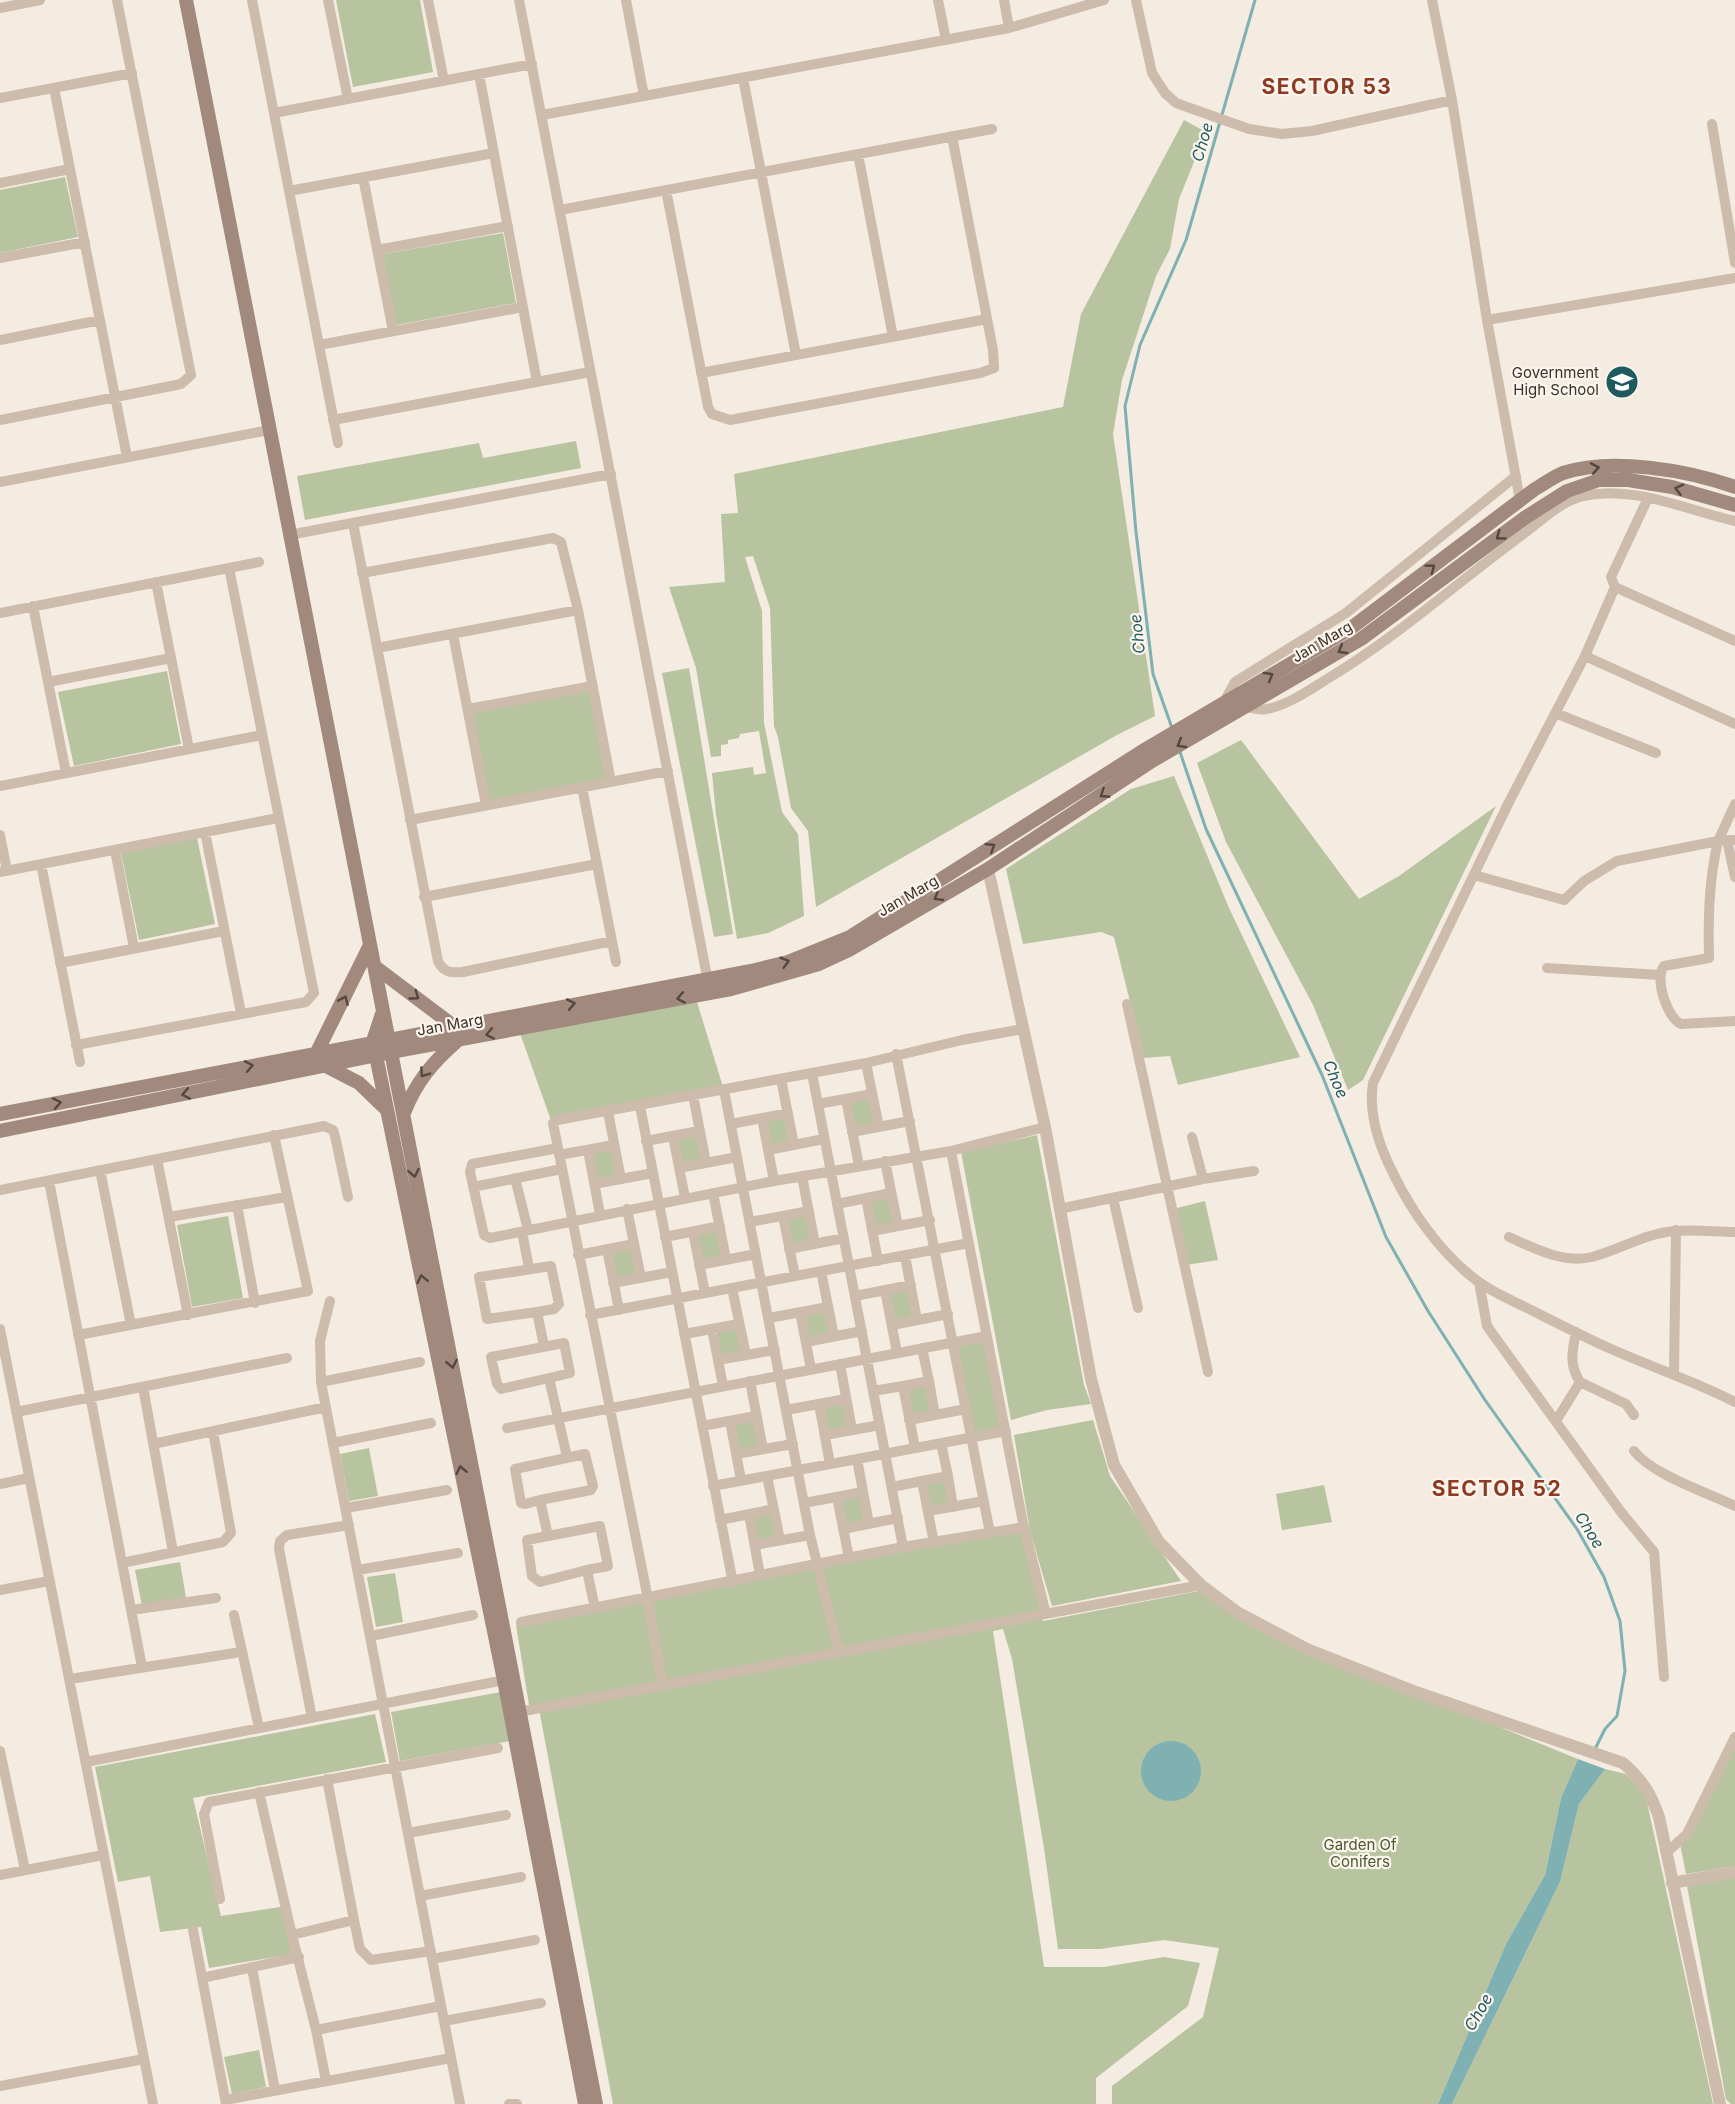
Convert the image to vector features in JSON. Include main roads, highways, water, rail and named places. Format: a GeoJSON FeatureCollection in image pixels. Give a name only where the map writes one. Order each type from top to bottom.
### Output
{"type":"FeatureCollection","features":[{"type":"Feature","properties":{"kind":"main road"},"geometry":{"type":"LineString","coordinates":[[186,0],[382,1014],[391,1046],[509,1679],[585,2104]]}},
{"type":"Feature","properties":{"kind":"main road","name":"Jan Marg"},"geometry":{"type":"LineString","coordinates":[[1205,722],[1223,703],[1351,628],[1520,500],[1563,473],[1612,464],[1670,472],[1735,486]]}},
{"type":"Feature","properties":{"kind":"main road","name":"Jan Marg"},"geometry":{"type":"LineString","coordinates":[[456,1033],[710,993],[758,976],[850,937],[1205,722],[1244,706],[1361,639],[1526,517],[1567,491],[1599,480],[1628,480],[1672,487],[1735,505]]}},
{"type":"Feature","properties":{"kind":"main road","name":"Jan Marg"},"geometry":{"type":"LineString","coordinates":[[0,1131],[376,1056],[391,1046],[728,974],[758,976],[809,968],[849,950],[988,869],[1149,755]]}},
{"type":"Feature","properties":{"kind":"main road"},"geometry":{"type":"LineString","coordinates":[[317,1052],[370,945]]}},
{"type":"Feature","properties":{"kind":"main road"},"geometry":{"type":"LineString","coordinates":[[374,966],[456,1033],[416,1084],[403,1115]]}},
{"type":"Feature","properties":{"kind":"main road"},"geometry":{"type":"LineString","coordinates":[[382,1014],[373,1041],[509,1679]]}},
{"type":"Feature","properties":{"kind":"main road"},"geometry":{"type":"LineString","coordinates":[[0,1114],[373,1041],[391,1046]]}},
{"type":"Feature","properties":{"kind":"main road"},"geometry":{"type":"LineString","coordinates":[[326,1066],[359,1083],[387,1110]]}},
{"type":"Feature","properties":{"kind":"main road"},"geometry":{"type":"LineString","coordinates":[[515,1713],[596,2104]]}},
{"type":"Feature","properties":{"kind":"water"},"geometry":{"type":"Polygon","coordinates":[[[1165,1741],[1177,1741],[1188,1746],[1196,1754],[1201,1771],[1199,1783],[1188,1796],[1177,1801],[1165,1801],[1154,1796],[1146,1788],[1141,1777],[1141,1765],[1146,1754],[1154,1746],[1165,1741]]]}},
{"type":"Feature","properties":{"kind":"water"},"geometry":{"type":"Polygon","coordinates":[[[1578,1759],[1605,1769],[1579,1804],[1560,1882],[1452,2104],[1438,2104],[1506,1944],[1545,1875],[1561,1798],[1578,1759]]]}},
{"type":"Feature","properties":{"kind":"waterway","name":"Choe"},"geometry":{"type":"LineString","coordinates":[[1172,728],[1153,674],[1136,532],[1125,406],[1140,345],[1186,240],[1255,0]]}},
{"type":"Feature","properties":{"kind":"waterway","name":"Choe"},"geometry":{"type":"LineString","coordinates":[[1179,749],[1206,829],[1322,1075],[1386,1237],[1428,1311],[1485,1400],[1577,1529],[1604,1577],[1620,1621],[1625,1671],[1617,1716],[1605,1729],[1595,1749]]}},
{"type":"Feature","properties":{"kind":"place","name":"Government High School"},"geometry":{"type":"Point","coordinates":[1622,382]}},
{"type":"Feature","properties":{"kind":"district","name":"SECTOR 53"},"geometry":{"type":"Point","coordinates":[1327,87]}},
{"type":"Feature","properties":{"kind":"district","name":"SECTOR 52"},"geometry":{"type":"Point","coordinates":[1497,1489]}},
{"type":"Feature","properties":{"kind":"park label","name":"Garden Of Conifers"},"geometry":{"type":"Point","coordinates":[1360,1854]}}]}
